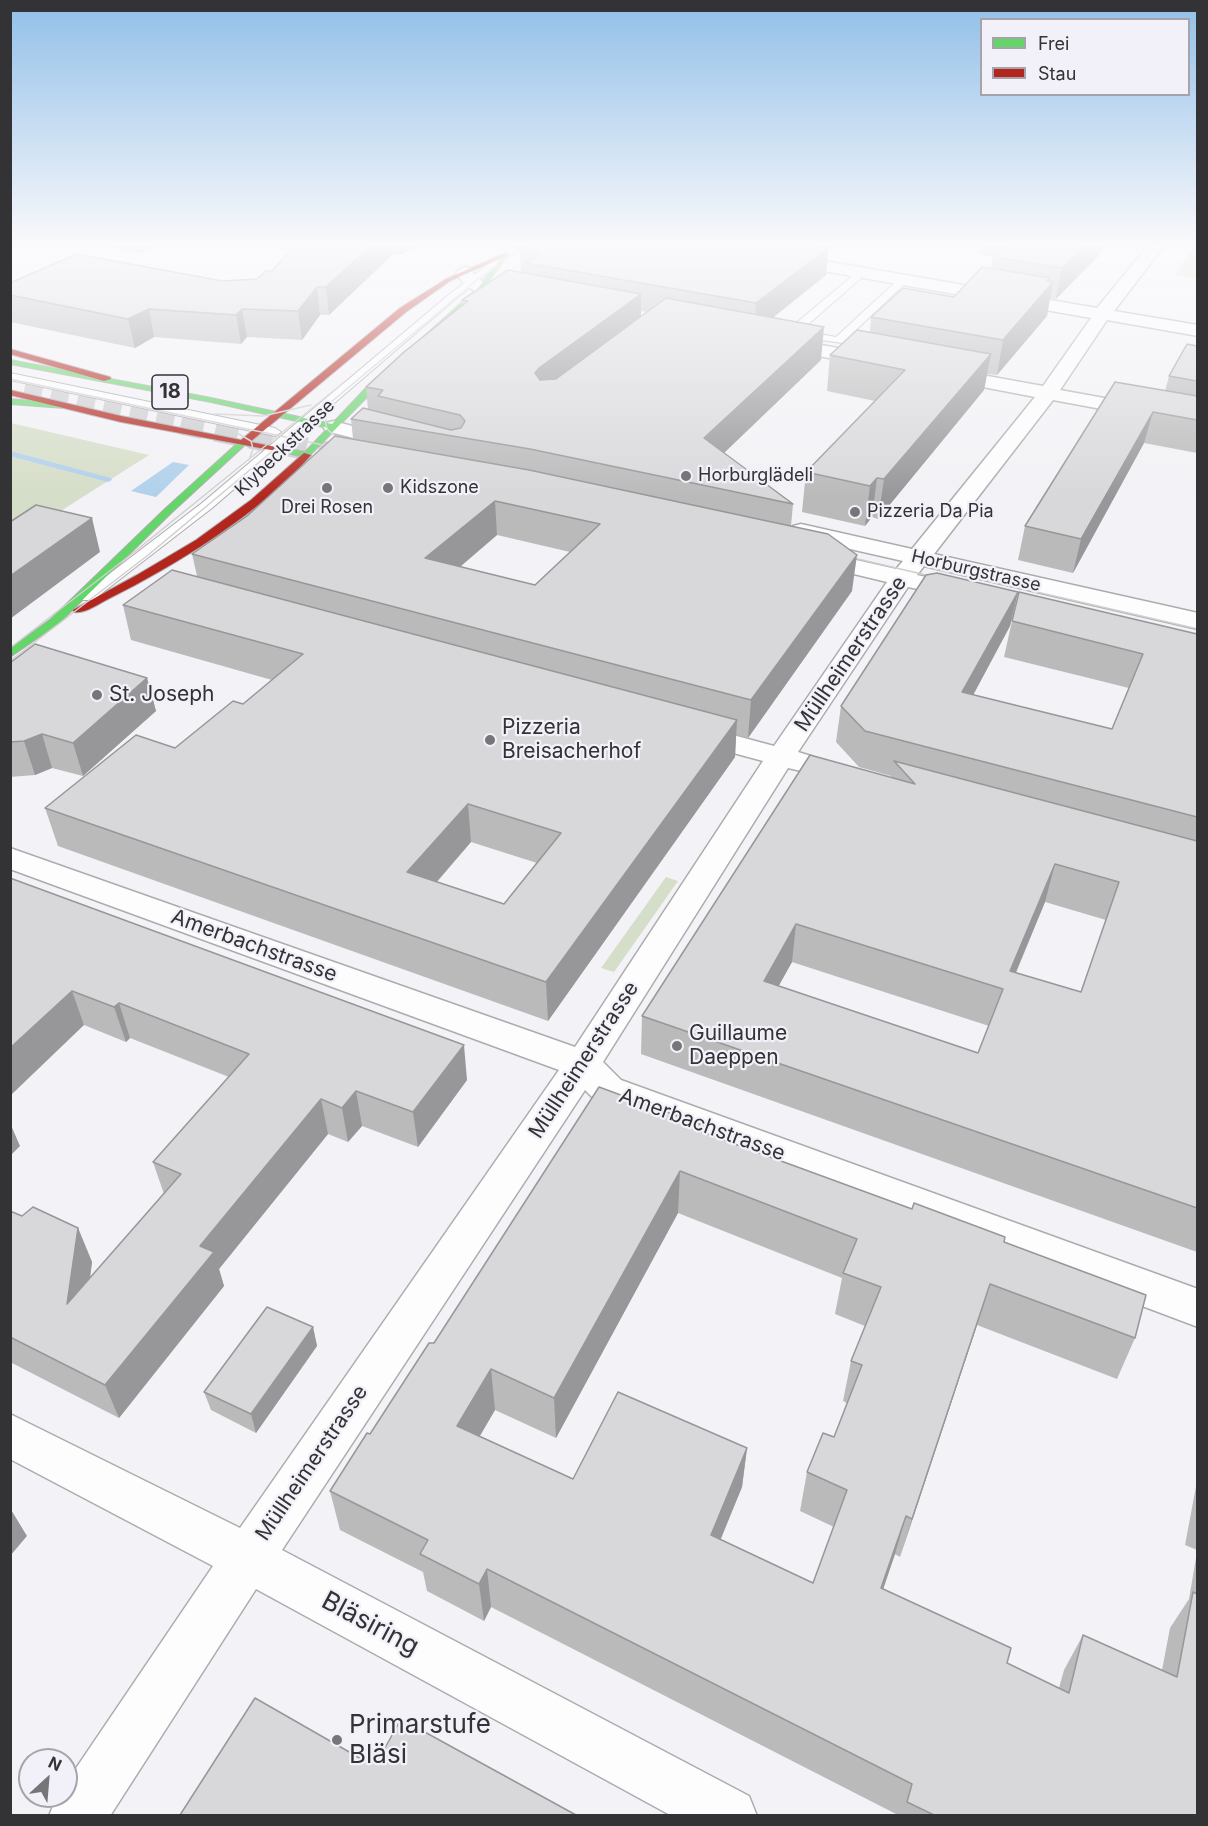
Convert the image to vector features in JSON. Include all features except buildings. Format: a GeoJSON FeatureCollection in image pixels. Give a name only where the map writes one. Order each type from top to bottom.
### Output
{"type":"FeatureCollection","features":[{"type":"Feature","properties":{"kind":"main road","name":"Klybeckstrasse"},"geometry":{"type":"LineString","coordinates":[[10,654],[55,621],[168,511],[243,443],[381,328]]}},
{"type":"Feature","properties":{"kind":"main road","name":"Klybeckstrasse"},"geometry":{"type":"LineString","coordinates":[[55,621],[137,583],[235,521],[307,455],[427,328]]}},
{"type":"Feature","properties":{"kind":"main road"},"geometry":{"type":"LineString","coordinates":[[10,351],[107,379]]}},
{"type":"Feature","properties":{"kind":"main road","name":"18"},"geometry":{"type":"LineString","coordinates":[[10,362],[232,404],[333,427]]}},
{"type":"Feature","properties":{"kind":"main road","name":"18"},"geometry":{"type":"LineString","coordinates":[[10,392],[64,406],[307,455]]}},
{"type":"Feature","properties":{"kind":"main road"},"geometry":{"type":"LineString","coordinates":[[232,404],[267,402],[302,392]]}},
{"type":"Feature","properties":{"kind":"main road"},"geometry":{"type":"LineString","coordinates":[[10,401],[64,406]]}},
{"type":"Feature","properties":{"kind":"street","name":"Müllheimerstrasse"},"geometry":{"type":"LineString","coordinates":[[78,1815],[248,1558],[583,1064],[782,756],[909,568],[1048,393],[1092,328]]}},
{"type":"Feature","properties":{"kind":"street"},"geometry":{"type":"LineString","coordinates":[[1181,328],[1197,331]]}},
{"type":"Feature","properties":{"kind":"street"},"geometry":{"type":"LineString","coordinates":[[755,339],[895,365]]}},
{"type":"Feature","properties":{"kind":"street"},"geometry":{"type":"LineString","coordinates":[[930,371],[1197,421]]}},
{"type":"Feature","properties":{"kind":"street"},"geometry":{"type":"LineString","coordinates":[[333,427],[414,448]]}},
{"type":"Feature","properties":{"kind":"street"},"geometry":{"type":"LineString","coordinates":[[307,455],[330,458]]}},
{"type":"Feature","properties":{"kind":"street","name":"Horburgstrasse"},"geometry":{"type":"LineString","coordinates":[[777,526],[909,568],[943,588]]}},
{"type":"Feature","properties":{"kind":"street","name":"Horburgstrasse"},"geometry":{"type":"LineString","coordinates":[[794,553],[909,568],[1197,621]]}},
{"type":"Feature","properties":{"kind":"street"},"geometry":{"type":"LineString","coordinates":[[137,583],[166,592]]}},
{"type":"Feature","properties":{"kind":"street"},"geometry":{"type":"LineString","coordinates":[[667,726],[825,768]]}},
{"type":"Feature","properties":{"kind":"street","name":"Amerbachstrasse"},"geometry":{"type":"LineString","coordinates":[[10,858],[583,1064],[608,1090],[1197,1308]]}},
{"type":"Feature","properties":{"kind":"street","name":"Bläsiring"},"geometry":{"type":"LineString","coordinates":[[10,1436],[248,1558],[729,1815]]}},
{"type":"Feature","properties":{"kind":"lane"},"geometry":{"type":"LineString","coordinates":[[55,621],[130,567],[415,328]]}},
{"type":"Feature","properties":{"kind":"lane"},"geometry":{"type":"LineString","coordinates":[[800,328],[805,335],[838,341],[852,328]]}},
{"type":"Feature","properties":{"kind":"lane"},"geometry":{"type":"LineString","coordinates":[[10,376],[287,435]]}},
{"type":"Feature","properties":{"kind":"green space"},"geometry":{"type":"Polygon","coordinates":[[[11,423],[149,455],[26,533],[11,529],[11,423]]]}},
{"type":"Feature","properties":{"kind":"green space"},"geometry":{"type":"Polygon","coordinates":[[[666,877],[678,881],[614,972],[601,968],[666,877]]]}},
{"type":"Feature","properties":{"kind":"water"},"geometry":{"type":"Polygon","coordinates":[[[173,462],[189,465],[156,497],[131,491],[173,462]]]}},
{"type":"Feature","properties":{"kind":"waterway"},"geometry":{"type":"LineString","coordinates":[[10,453],[108,480]]}},
{"type":"Feature","properties":{"kind":"tunnel"},"geometry":{"type":"LineString","coordinates":[[24,391],[188,425]]}},
{"type":"Feature","properties":{"kind":"tunnel"},"geometry":{"type":"LineString","coordinates":[[181,423],[347,457]]}},
{"type":"Feature","properties":{"kind":"tram line"},"geometry":{"type":"LineString","coordinates":[[288,438],[419,328]]}},
{"type":"Feature","properties":{"kind":"tram line"},"geometry":{"type":"LineString","coordinates":[[10,379],[278,436]]}},
{"type":"Feature","properties":{"kind":"tram line"},"geometry":{"type":"LineString","coordinates":[[278,436],[343,383]]}},
{"type":"Feature","properties":{"kind":"tram line"},"geometry":{"type":"LineString","coordinates":[[214,414],[263,416],[311,405]]}},
{"type":"Feature","properties":{"kind":"tram line"},"geometry":{"type":"LineString","coordinates":[[331,408],[326,421],[328,430],[350,443]]}},
{"type":"Feature","properties":{"kind":"tram line"},"geometry":{"type":"LineString","coordinates":[[232,430],[251,441],[253,449],[249,459]]}},
{"type":"Feature","properties":{"kind":"tram line"},"geometry":{"type":"LineString","coordinates":[[249,459],[278,436]]}},
{"type":"Feature","properties":{"kind":"tram line"},"geometry":{"type":"LineString","coordinates":[[278,436],[288,438]]}},
{"type":"Feature","properties":{"kind":"tram line"},"geometry":{"type":"LineString","coordinates":[[10,661],[147,556],[288,438]]}},
{"type":"Feature","properties":{"kind":"tram line"},"geometry":{"type":"LineString","coordinates":[[288,438],[342,449]]}},
{"type":"Feature","properties":{"kind":"tram line"},"geometry":{"type":"LineString","coordinates":[[10,648],[249,459]]}},
{"type":"Feature","properties":{"kind":"tram line"},"geometry":{"type":"LineString","coordinates":[[841,555],[943,579]]}},
{"type":"Feature","properties":{"kind":"tram line"},"geometry":{"type":"LineString","coordinates":[[932,568],[1198,629]]}},
{"type":"Feature","properties":{"kind":"traffic: fast"},"geometry":{"type":"LineString","coordinates":[[284,451],[307,455],[368,391],[437,328]]}},
{"type":"Feature","properties":{"kind":"traffic: fast"},"geometry":{"type":"LineString","coordinates":[[10,362],[211,400],[333,427]]}},
{"type":"Feature","properties":{"kind":"traffic: fast"},"geometry":{"type":"LineString","coordinates":[[10,401],[64,406]]}},
{"type":"Feature","properties":{"kind":"traffic: fast"},"geometry":{"type":"LineString","coordinates":[[10,654],[55,621],[168,511],[243,443]]}},
{"type":"Feature","properties":{"kind":"traffic: jam"},"geometry":{"type":"LineString","coordinates":[[243,443],[381,328]]}},
{"type":"Feature","properties":{"kind":"traffic: jam"},"geometry":{"type":"LineString","coordinates":[[10,351],[107,379]]}},
{"type":"Feature","properties":{"kind":"traffic: jam"},"geometry":{"type":"LineString","coordinates":[[10,392],[121,419],[284,451]]}},
{"type":"Feature","properties":{"kind":"traffic: jam"},"geometry":{"type":"LineString","coordinates":[[78,610],[141,578],[199,542],[254,502],[307,455]]}},
{"type":"Feature","properties":{"kind":"place","name":"Horburglädeli"},"geometry":{"type":"Point","coordinates":[686,476]}},
{"type":"Feature","properties":{"kind":"place","name":"Drei Rosen"},"geometry":{"type":"Point","coordinates":[327,488]}},
{"type":"Feature","properties":{"kind":"place","name":"Kidszone"},"geometry":{"type":"Point","coordinates":[388,488]}},
{"type":"Feature","properties":{"kind":"place","name":"Pizzeria Da Pia"},"geometry":{"type":"Point","coordinates":[855,512]}},
{"type":"Feature","properties":{"kind":"place","name":"St. Joseph"},"geometry":{"type":"Point","coordinates":[97,695]}},
{"type":"Feature","properties":{"kind":"place","name":"Pizzeria Breisacherhof"},"geometry":{"type":"Point","coordinates":[490,740]}},
{"type":"Feature","properties":{"kind":"place","name":"Guillaume Daeppen"},"geometry":{"type":"Point","coordinates":[677,1046]}},
{"type":"Feature","properties":{"kind":"place","name":"Primarstufe Bläsi"},"geometry":{"type":"Point","coordinates":[337,1740]}}]}
